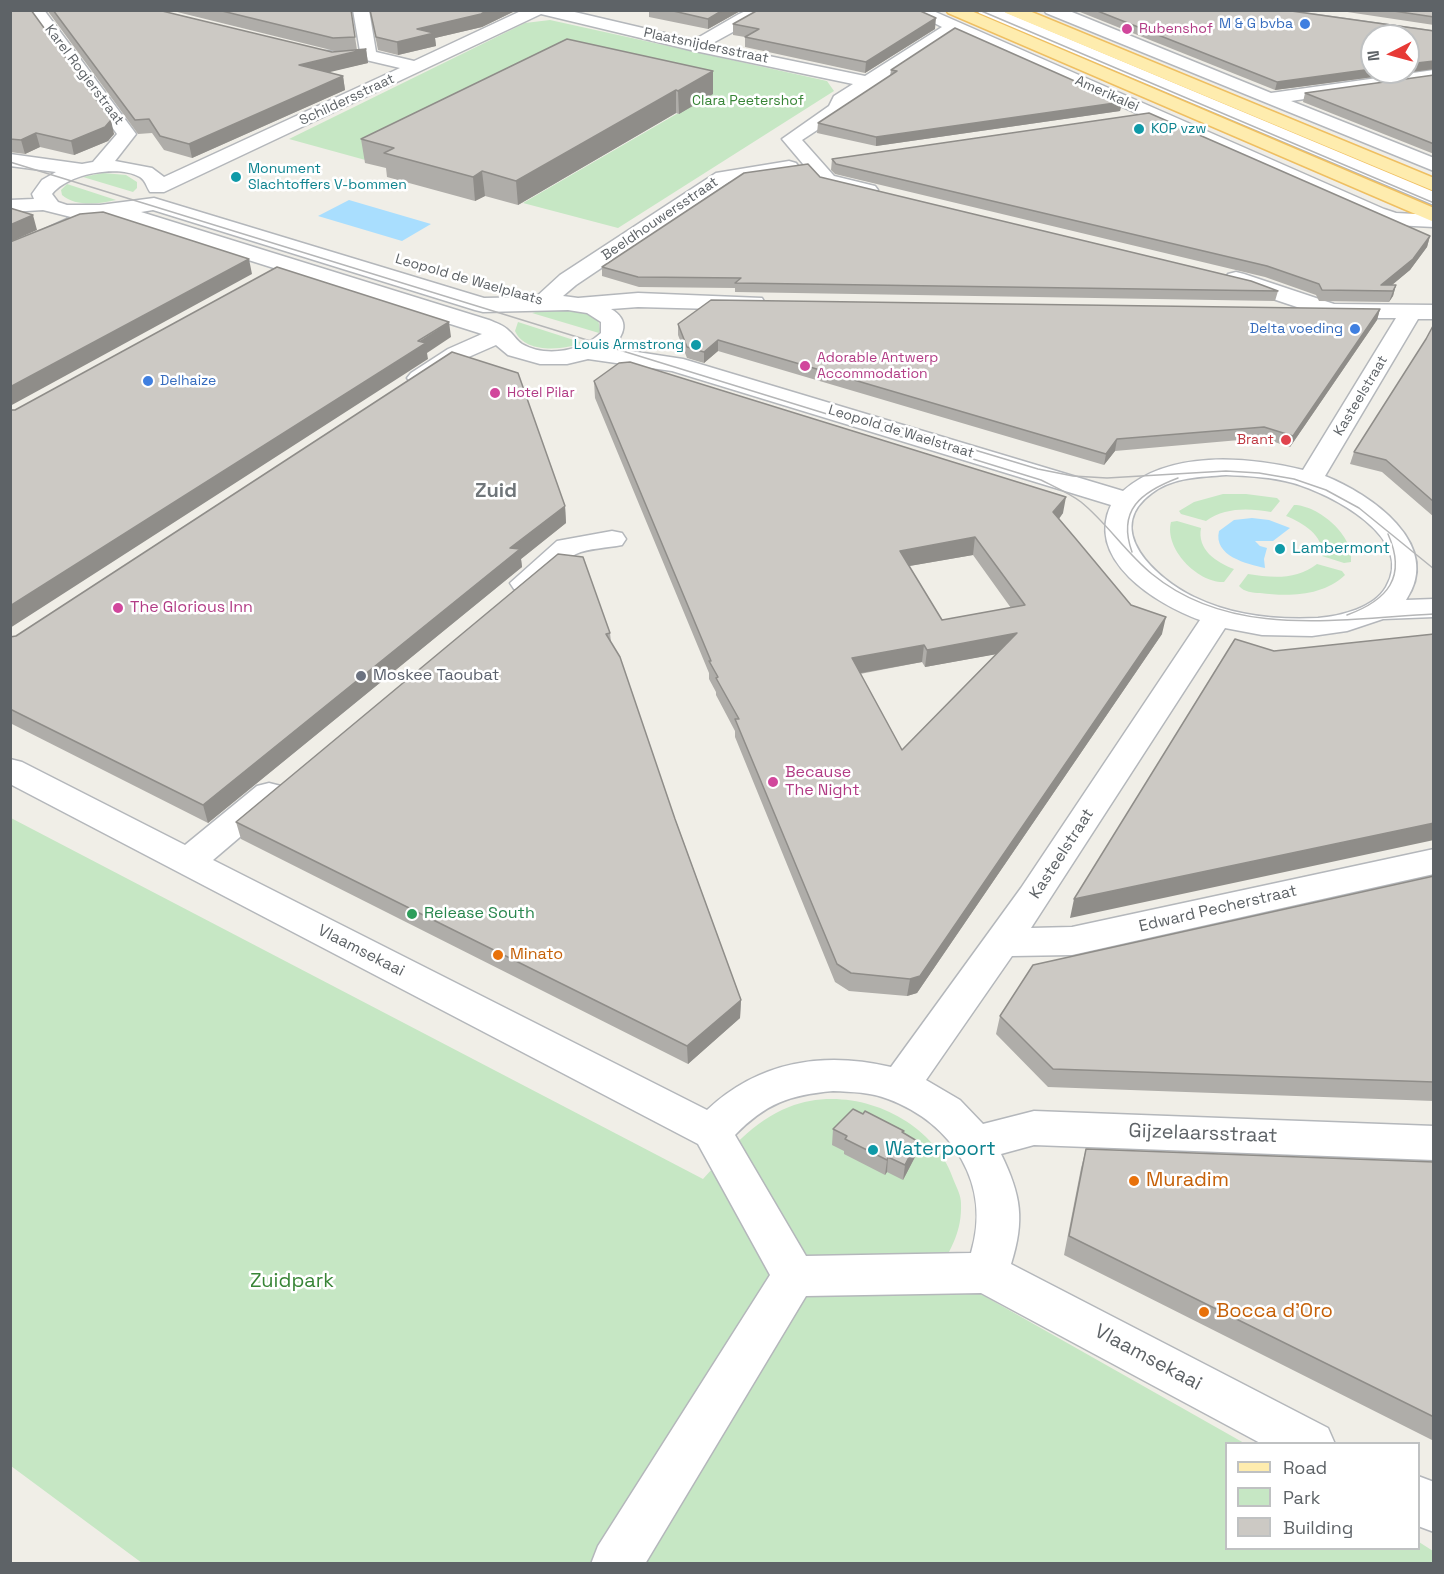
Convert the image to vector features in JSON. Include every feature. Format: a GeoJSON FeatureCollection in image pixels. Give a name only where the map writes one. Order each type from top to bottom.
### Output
{"type":"FeatureCollection","features":[{"type":"Feature","properties":{"kind":"main road"},"geometry":{"type":"LineString","coordinates":[[1012,10],[1434,185]]}},
{"type":"Feature","properties":{"kind":"main road","name":"Amerikalei"},"geometry":{"type":"LineString","coordinates":[[955,19],[1434,219]]}},
{"type":"Feature","properties":{"kind":"street","name":"Karel Rogierstraat"},"geometry":{"type":"LineString","coordinates":[[36,10],[127,134],[91,169]]}},
{"type":"Feature","properties":{"kind":"street"},"geometry":{"type":"LineString","coordinates":[[361,10],[369,50],[366,55]]}},
{"type":"Feature","properties":{"kind":"street","name":"Schildersstraat"},"geometry":{"type":"LineString","coordinates":[[155,196],[537,10]]}},
{"type":"Feature","properties":{"kind":"street","name":"Plaatsnijdersstraat"},"geometry":{"type":"LineString","coordinates":[[543,10],[695,46],[869,82]]}},
{"type":"Feature","properties":{"kind":"street"},"geometry":{"type":"LineString","coordinates":[[695,46],[745,17],[765,10]]}},
{"type":"Feature","properties":{"kind":"street","name":"Amerikalei"},"geometry":{"type":"LineString","coordinates":[[917,10],[955,19],[1153,114],[1386,216],[1394,219],[1434,219]]}},
{"type":"Feature","properties":{"kind":"street","name":"Amerikalei"},"geometry":{"type":"LineString","coordinates":[[984,10],[1434,199]]}},
{"type":"Feature","properties":{"kind":"street"},"geometry":{"type":"LineString","coordinates":[[1052,10],[1434,165]]}},
{"type":"Feature","properties":{"kind":"street"},"geometry":{"type":"LineString","coordinates":[[885,194],[827,180],[791,140],[837,109],[840,100],[945,31],[955,19]]}},
{"type":"Feature","properties":{"kind":"street"},"geometry":{"type":"LineString","coordinates":[[307,52],[342,59],[366,55],[418,67]]}},
{"type":"Feature","properties":{"kind":"street"},"geometry":{"type":"LineString","coordinates":[[1270,98],[1434,75]]}},
{"type":"Feature","properties":{"kind":"street"},"geometry":{"type":"LineString","coordinates":[[1117,120],[1153,114]]}},
{"type":"Feature","properties":{"kind":"street","name":"Beeldhouwersstraat"},"geometry":{"type":"LineString","coordinates":[[541,304],[568,280],[723,177],[838,159]]}},
{"type":"Feature","properties":{"kind":"street"},"geometry":{"type":"LineString","coordinates":[[13,160],[91,169]]}},
{"type":"Feature","properties":{"kind":"street"},"geometry":{"type":"LineString","coordinates":[[13,160],[45,194],[69,211],[104,210],[130,215],[469,321],[500,334]]}},
{"type":"Feature","properties":{"kind":"street","name":"Leopold de Waelplaats"},"geometry":{"type":"LineString","coordinates":[[45,194],[59,177],[91,169],[125,167],[145,171],[155,179],[155,196],[541,304],[579,304],[603,312],[614,323],[614,329]]}},
{"type":"Feature","properties":{"kind":"street"},"geometry":{"type":"LineString","coordinates":[[10,197],[45,194]]}},
{"type":"Feature","properties":{"kind":"street"},"geometry":{"type":"LineString","coordinates":[[10,206],[45,194]]}},
{"type":"Feature","properties":{"kind":"street"},"geometry":{"type":"LineString","coordinates":[[10,254],[104,210],[155,196],[483,305],[541,304]]}},
{"type":"Feature","properties":{"kind":"street"},"geometry":{"type":"LineString","coordinates":[[262,281],[289,266]]}},
{"type":"Feature","properties":{"kind":"street"},"geometry":{"type":"LineString","coordinates":[[1221,275],[1256,284],[1329,310]]}},
{"type":"Feature","properties":{"kind":"street"},"geometry":{"type":"LineString","coordinates":[[579,304],[638,300],[774,303]]}},
{"type":"Feature","properties":{"kind":"street"},"geometry":{"type":"LineString","coordinates":[[483,305],[494,315],[500,334],[512,348],[532,355],[560,356],[586,352],[608,340],[614,329],[662,313],[714,302]]}},
{"type":"Feature","properties":{"kind":"street"},"geometry":{"type":"LineString","coordinates":[[1258,309],[1422,312]]}},
{"type":"Feature","properties":{"kind":"street","name":"Kasteelstraat"},"geometry":{"type":"LineString","coordinates":[[1310,479],[1422,312]]}},
{"type":"Feature","properties":{"kind":"street","name":"Leopold de Waelstraat"},"geometry":{"type":"LineString","coordinates":[[614,329],[675,363]]}},
{"type":"Feature","properties":{"kind":"street"},"geometry":{"type":"LineString","coordinates":[[400,391],[456,354],[500,334]]}},
{"type":"Feature","properties":{"kind":"street","name":"Leopold de Waelstraat"},"geometry":{"type":"LineString","coordinates":[[586,352],[675,363],[1127,501]]}},
{"type":"Feature","properties":{"kind":"street"},"geometry":{"type":"LineString","coordinates":[[1377,610],[1399,591],[1407,567],[1402,546],[1375,514],[1354,500],[1310,479],[1251,468],[1199,469],[1157,480],[1143,487],[1127,501],[1118,522],[1118,534],[1123,550],[1133,565],[1162,590],[1181,602],[1217,617],[1266,626],[1302,627],[1343,623],[1377,610],[1434,608]]}},
{"type":"Feature","properties":{"kind":"street"},"geometry":{"type":"LineString","coordinates":[[504,599],[567,547],[612,539]]}},
{"type":"Feature","properties":{"kind":"street"},"geometry":{"type":"LineString","coordinates":[[1405,557],[1434,579]]}},
{"type":"Feature","properties":{"kind":"street","name":"Kasteelstraat"},"geometry":{"type":"LineString","coordinates":[[900,1086],[1034,897],[1217,617]]}},
{"type":"Feature","properties":{"kind":"street","name":"Vlaamsekaai"},"geometry":{"type":"LineString","coordinates":[[10,770],[712,1132]]}},
{"type":"Feature","properties":{"kind":"street"},"geometry":{"type":"LineString","coordinates":[[188,862],[287,779]]}},
{"type":"Feature","properties":{"kind":"street","name":"Edward Pecherstraat"},"geometry":{"type":"LineString","coordinates":[[1001,943],[1072,941],[1434,861]]}},
{"type":"Feature","properties":{"kind":"street"},"geometry":{"type":"LineString","coordinates":[[840,1074],[860,1076],[900,1086],[927,1099],[951,1116],[975,1143],[994,1182],[999,1210],[998,1238],[986,1273],[794,1275],[712,1132],[731,1111],[772,1086],[810,1076],[840,1074]]}},
{"type":"Feature","properties":{"kind":"street","name":"Gijzelaarsstraat"},"geometry":{"type":"LineString","coordinates":[[975,1143],[1034,1128],[1434,1143]]}},
{"type":"Feature","properties":{"kind":"street","name":"Vlaamsekaai"},"geometry":{"type":"LineString","coordinates":[[986,1273],[1309,1442]]}},
{"type":"Feature","properties":{"kind":"street"},"geometry":{"type":"LineString","coordinates":[[616,1563],[794,1275]]}},
{"type":"Feature","properties":{"kind":"street"},"geometry":{"type":"LineString","coordinates":[[1420,1501],[1434,1508]]}},
{"type":"Feature","properties":{"kind":"green space","name":"Clara Peetershof"},"geometry":{"type":"Polygon","coordinates":[[[550,20],[827,81],[834,91],[618,228],[523,203],[699,101],[369,161],[289,139],[525,23],[550,20]]]}},
{"type":"Feature","properties":{"kind":"green space"},"geometry":{"type":"Polygon","coordinates":[[[103,173],[126,175],[137,182],[137,188],[133,192],[83,177],[103,173]]]}},
{"type":"Feature","properties":{"kind":"green space"},"geometry":{"type":"Polygon","coordinates":[[[67,184],[116,200],[95,203],[74,201],[62,195],[61,190],[67,184]]]}},
{"type":"Feature","properties":{"kind":"green space"},"geometry":{"type":"Polygon","coordinates":[[[553,308],[586,312],[598,319],[599,333],[532,313],[553,308]]]}},
{"type":"Feature","properties":{"kind":"green space"},"geometry":{"type":"Polygon","coordinates":[[[518,322],[583,343],[555,348],[536,347],[520,338],[515,331],[518,322]]]}},
{"type":"Feature","properties":{"kind":"green space"},"geometry":{"type":"Polygon","coordinates":[[[1223,494],[1246,494],[1277,498],[1280,501],[1271,512],[1229,511],[1206,521],[1181,514],[1179,511],[1194,502],[1223,494]]]}},
{"type":"Feature","properties":{"kind":"green space"},"geometry":{"type":"Polygon","coordinates":[[[1294,505],[1314,510],[1333,524],[1347,542],[1351,552],[1351,562],[1344,563],[1322,556],[1320,542],[1316,536],[1299,522],[1286,516],[1294,505]]]}},
{"type":"Feature","properties":{"kind":"green space"},"geometry":{"type":"Polygon","coordinates":[[[1177,521],[1201,528],[1202,543],[1209,554],[1234,569],[1224,582],[1214,581],[1194,571],[1178,553],[1170,532],[1171,522],[1177,521]]]}},
{"type":"Feature","properties":{"kind":"green space"},"geometry":{"type":"Polygon","coordinates":[[[1317,564],[1342,571],[1345,575],[1327,587],[1294,595],[1252,592],[1243,590],[1239,586],[1248,574],[1275,577],[1293,575],[1317,564]]]}},
{"type":"Feature","properties":{"kind":"green space","name":"Zuidpark"},"geometry":{"type":"Polygon","coordinates":[[[11,818],[703,1179],[753,1129],[764,1120],[789,1107],[813,1100],[838,1099],[863,1103],[887,1111],[909,1123],[928,1139],[944,1159],[960,1195],[961,1214],[958,1231],[940,1271],[1242,1442],[1225,1442],[1225,1550],[1420,1550],[1420,1543],[1433,1551],[1433,1563],[142,1563],[11,1466],[11,818]]]}},
{"type":"Feature","properties":{"kind":"water"},"geometry":{"type":"Polygon","coordinates":[[[349,200],[431,224],[402,241],[318,216],[349,200]]]}},
{"type":"Feature","properties":{"kind":"water"},"geometry":{"type":"Polygon","coordinates":[[[1252,518],[1269,520],[1290,528],[1273,541],[1255,541],[1267,548],[1264,559],[1265,568],[1241,561],[1226,553],[1219,540],[1219,531],[1234,520],[1252,518]]]}},
{"type":"Feature","properties":{"kind":"building"},"geometry":{"type":"Polygon","coordinates":[[[10,10],[31,10],[111,120],[105,127],[71,141],[36,133],[21,140],[10,139],[10,10]]]}},
{"type":"Feature","properties":{"kind":"building"},"geometry":{"type":"Polygon","coordinates":[[[53,10],[158,10],[332,52],[366,49],[299,65],[343,76],[189,144],[160,136],[149,119],[135,120],[53,10]]]}},
{"type":"Feature","properties":{"kind":"building"},"geometry":{"type":"Polygon","coordinates":[[[218,10],[351,10],[355,37],[333,38],[218,10]]]}},
{"type":"Feature","properties":{"kind":"building"},"geometry":{"type":"Polygon","coordinates":[[[370,10],[488,10],[481,14],[417,29],[434,33],[397,42],[376,37],[370,10]]]}},
{"type":"Feature","properties":{"kind":"building"},"geometry":{"type":"Polygon","coordinates":[[[669,10],[723,10],[708,19],[669,10]]]}},
{"type":"Feature","properties":{"kind":"building"},"geometry":{"type":"Polygon","coordinates":[[[758,10],[918,10],[936,18],[866,62],[745,37],[759,29],[733,24],[758,10]]]}},
{"type":"Feature","properties":{"kind":"building"},"geometry":{"type":"Polygon","coordinates":[[[1095,10],[1284,10],[1384,24],[1360,24],[1360,71],[1277,82],[1095,10]]]}},
{"type":"Feature","properties":{"kind":"building"},"geometry":{"type":"Polygon","coordinates":[[[1387,10],[1434,10],[1434,17],[1387,10]]]}},
{"type":"Feature","properties":{"kind":"building"},"geometry":{"type":"Polygon","coordinates":[[[955,28],[1122,102],[876,137],[818,123],[897,71],[891,70],[955,28]]]}},
{"type":"Feature","properties":{"kind":"building"},"geometry":{"type":"Polygon","coordinates":[[[1420,29],[1434,31],[1434,61],[1420,63],[1420,29]]]}},
{"type":"Feature","properties":{"kind":"building"},"geometry":{"type":"Polygon","coordinates":[[[567,39],[713,71],[516,181],[482,171],[473,177],[384,153],[394,148],[361,139],[567,39]]]}},
{"type":"Feature","properties":{"kind":"building"},"geometry":{"type":"Polygon","coordinates":[[[1434,75],[1434,144],[1305,93],[1370,84],[1420,84],[1420,77],[1434,75]]]}},
{"type":"Feature","properties":{"kind":"building"},"geometry":{"type":"Polygon","coordinates":[[[1149,113],[1430,236],[1413,259],[1381,285],[1396,285],[1393,291],[1322,290],[1319,284],[1267,266],[836,164],[832,159],[1149,113]]]}},
{"type":"Feature","properties":{"kind":"building"},"geometry":{"type":"Polygon","coordinates":[[[808,164],[820,177],[1251,281],[1278,291],[735,283],[741,278],[638,277],[602,267],[744,173],[808,164]]]}},
{"type":"Feature","properties":{"kind":"building"},"geometry":{"type":"Polygon","coordinates":[[[10,208],[33,215],[10,225],[10,208]]]}},
{"type":"Feature","properties":{"kind":"building"},"geometry":{"type":"Polygon","coordinates":[[[103,212],[249,259],[10,387],[10,242],[80,214],[103,212]]]}},
{"type":"Feature","properties":{"kind":"building"},"geometry":{"type":"Polygon","coordinates":[[[277,267],[449,322],[418,341],[426,343],[10,606],[10,410],[15,410],[277,267]]]}},
{"type":"Feature","properties":{"kind":"building"},"geometry":{"type":"Polygon","coordinates":[[[711,300],[1380,309],[1293,436],[1264,427],[1117,439],[1106,454],[718,340],[704,352],[687,347],[678,324],[711,300]]]}},
{"type":"Feature","properties":{"kind":"building"},"geometry":{"type":"Polygon","coordinates":[[[1434,324],[1434,502],[1386,460],[1354,452],[1434,324]]]}},
{"type":"Feature","properties":{"kind":"building"},"geometry":{"type":"Polygon","coordinates":[[[452,352],[518,373],[565,506],[510,548],[520,549],[203,805],[10,709],[10,637],[16,636],[452,352]]]}},
{"type":"Feature","properties":{"kind":"building"},"geometry":{"type":"Polygon","coordinates":[[[630,362],[1066,497],[1053,512],[1131,605],[1166,617],[920,976],[910,979],[851,973],[837,964],[735,719],[739,719],[716,678],[718,677],[709,661],[711,661],[594,381],[619,363],[630,362]],[[975,537],[900,551],[942,620],[1025,605],[975,537]],[[1017,633],[927,650],[924,645],[852,658],[902,750],[1017,633]]]}},
{"type":"Feature","properties":{"kind":"building"},"geometry":{"type":"Polygon","coordinates":[[[558,554],[583,557],[610,633],[606,634],[620,657],[675,819],[741,1000],[687,1046],[236,822],[558,554]]]}},
{"type":"Feature","properties":{"kind":"building"},"geometry":{"type":"Polygon","coordinates":[[[1434,634],[1434,823],[1074,899],[1235,639],[1274,651],[1434,634]]]}},
{"type":"Feature","properties":{"kind":"building"},"geometry":{"type":"Polygon","coordinates":[[[1434,876],[1434,1082],[1053,1069],[1000,1016],[1033,965],[1434,876]]]}},
{"type":"Feature","properties":{"kind":"building"},"geometry":{"type":"Polygon","coordinates":[[[853,1109],[863,1114],[865,1111],[904,1131],[902,1132],[917,1141],[905,1165],[888,1157],[887,1160],[845,1139],[847,1136],[833,1129],[853,1109]]]}},
{"type":"Feature","properties":{"kind":"building"},"geometry":{"type":"Polygon","coordinates":[[[1086,1149],[1434,1162],[1434,1417],[1069,1236],[1086,1149]]]}},
{"type":"Feature","properties":{"kind":"tram line"},"geometry":{"type":"LineString","coordinates":[[979,10],[1434,203]]}},
{"type":"Feature","properties":{"kind":"tram line"},"geometry":{"type":"LineString","coordinates":[[1285,10],[1434,31]]}},
{"type":"Feature","properties":{"kind":"tram line"},"geometry":{"type":"LineString","coordinates":[[10,162],[1041,480],[1081,502],[1152,574],[1183,595],[1216,608],[1251,617],[1287,620],[1324,621],[1434,614]]}},
{"type":"Feature","properties":{"kind":"tram line"},"geometry":{"type":"LineString","coordinates":[[885,423],[1038,469],[1073,476],[1107,478],[1226,471],[1259,473],[1294,479],[1326,490],[1359,508],[1434,569]]}},
{"type":"Feature","properties":{"kind":"tram line"},"geometry":{"type":"LineString","coordinates":[[1132,552],[1128,525],[1135,504],[1143,496],[1178,478]]}},
{"type":"Feature","properties":{"kind":"tram line"},"geometry":{"type":"LineString","coordinates":[[1347,615],[1373,602],[1390,585],[1395,563],[1388,534]]}},
{"type":"Feature","properties":{"kind":"place","name":"M & G bvba"},"geometry":{"type":"Point","coordinates":[1305,24]}},
{"type":"Feature","properties":{"kind":"place","name":"Rubenshof"},"geometry":{"type":"Point","coordinates":[1127,29]}},
{"type":"Feature","properties":{"kind":"place","name":"KOP vzw"},"geometry":{"type":"Point","coordinates":[1139,129]}},
{"type":"Feature","properties":{"kind":"place","name":"Monument Slachtoffers V-bommen"},"geometry":{"type":"Point","coordinates":[236,177]}},
{"type":"Feature","properties":{"kind":"place","name":"Delta voeding"},"geometry":{"type":"Point","coordinates":[1355,329]}},
{"type":"Feature","properties":{"kind":"place","name":"Louis Armstrong"},"geometry":{"type":"Point","coordinates":[696,345]}},
{"type":"Feature","properties":{"kind":"place","name":"Adorable Antwerp Accommodation"},"geometry":{"type":"Point","coordinates":[805,366]}},
{"type":"Feature","properties":{"kind":"place","name":"Delhaize"},"geometry":{"type":"Point","coordinates":[148,381]}},
{"type":"Feature","properties":{"kind":"place","name":"Hotel Pilar"},"geometry":{"type":"Point","coordinates":[495,393]}},
{"type":"Feature","properties":{"kind":"place","name":"Brant"},"geometry":{"type":"Point","coordinates":[1286,440]}},
{"type":"Feature","properties":{"kind":"place","name":"Lambermont"},"geometry":{"type":"Point","coordinates":[1280,549]}},
{"type":"Feature","properties":{"kind":"place","name":"The Glorious Inn"},"geometry":{"type":"Point","coordinates":[118,608]}},
{"type":"Feature","properties":{"kind":"place","name":"Moskee Taoubat"},"geometry":{"type":"Point","coordinates":[361,676]}},
{"type":"Feature","properties":{"kind":"place","name":"Because The Night"},"geometry":{"type":"Point","coordinates":[773,782]}},
{"type":"Feature","properties":{"kind":"place","name":"Release South"},"geometry":{"type":"Point","coordinates":[412,914]}},
{"type":"Feature","properties":{"kind":"place","name":"Minato"},"geometry":{"type":"Point","coordinates":[498,955]}},
{"type":"Feature","properties":{"kind":"place","name":"Waterpoort"},"geometry":{"type":"Point","coordinates":[873,1150]}},
{"type":"Feature","properties":{"kind":"place","name":"Muradim"},"geometry":{"type":"Point","coordinates":[1134,1181]}},
{"type":"Feature","properties":{"kind":"place","name":"Bocca d'Oro"},"geometry":{"type":"Point","coordinates":[1204,1312]}},
{"type":"Feature","properties":{"kind":"district","name":"Zuid"},"geometry":{"type":"Point","coordinates":[496,492]}}]}
